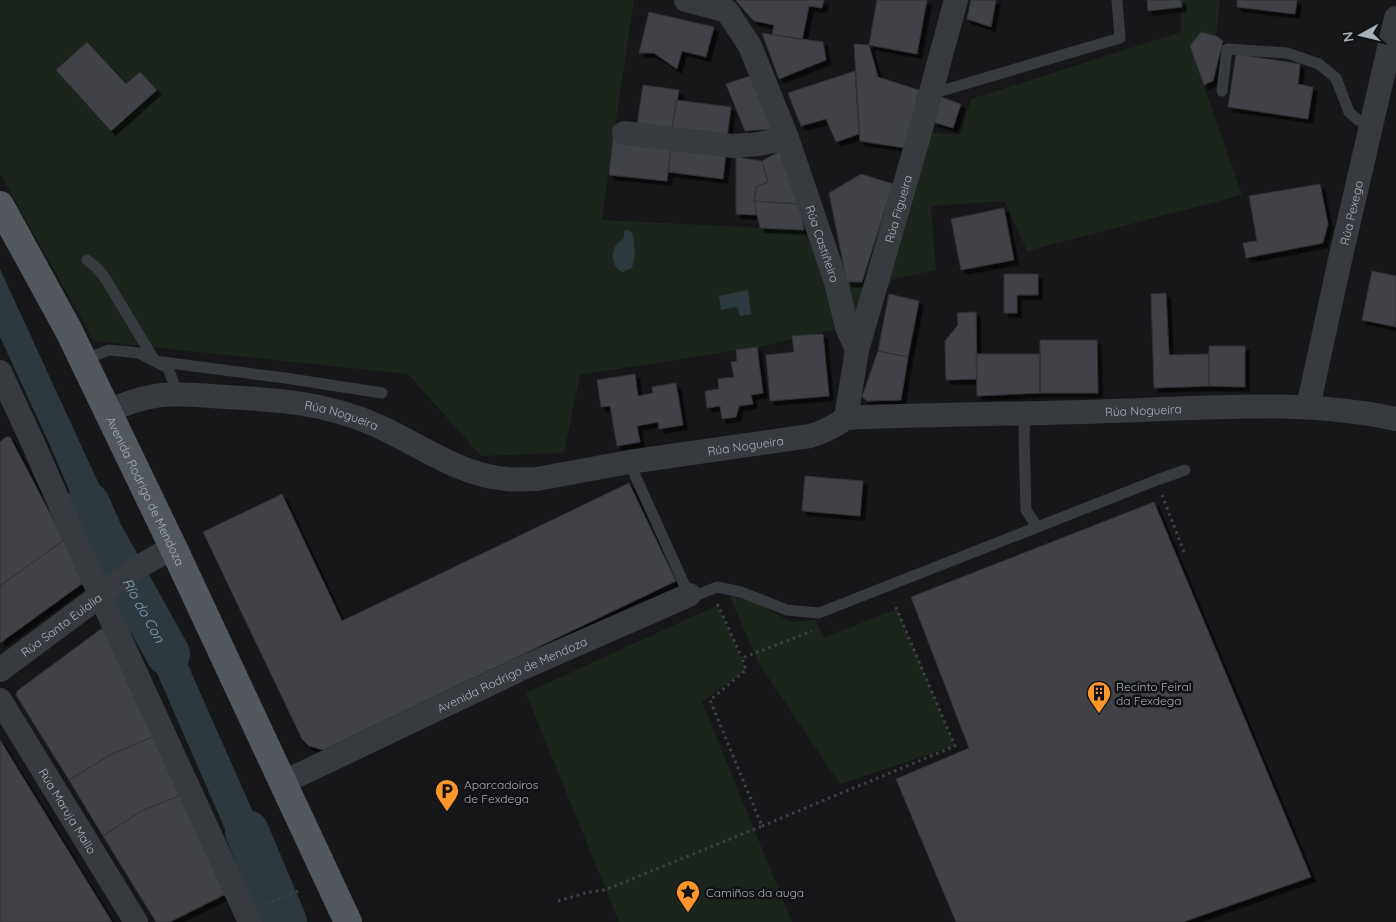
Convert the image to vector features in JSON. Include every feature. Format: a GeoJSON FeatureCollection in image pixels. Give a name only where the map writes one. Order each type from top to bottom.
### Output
{"type":"FeatureCollection","features":[{"type":"Feature","properties":{"kind":"main road","name":"Avenida Rodrigo de Mendoza"},"geometry":{"type":"LineString","coordinates":[[0,205],[69,331],[284,782],[348,922]]}},
{"type":"Feature","properties":{"kind":"street","name":"Rúa Castiñeiro"},"geometry":{"type":"LineString","coordinates":[[686,0],[727,11],[750,46],[787,138],[836,282],[847,327],[857,350]]}},
{"type":"Feature","properties":{"kind":"street","name":"Rúa Figueira"},"geometry":{"type":"LineString","coordinates":[[846,418],[857,350],[956,0]]}},
{"type":"Feature","properties":{"kind":"street","name":"Rúa Pexego"},"geometry":{"type":"LineString","coordinates":[[1308,408],[1396,18]]}},
{"type":"Feature","properties":{"kind":"street"},"geometry":{"type":"LineString","coordinates":[[624,133],[733,146],[758,144],[787,138]]}},
{"type":"Feature","properties":{"kind":"street"},"geometry":{"type":"LineString","coordinates":[[0,372],[103,593],[246,916]]}},
{"type":"Feature","properties":{"kind":"street","name":"Rúa Nogueira"},"geometry":{"type":"LineString","coordinates":[[107,411],[146,398],[178,394],[270,399],[313,405],[355,416],[379,426],[441,459],[468,470],[506,479],[536,479],[629,462],[810,436],[824,432],[846,418],[1255,406],[1308,408],[1372,414],[1396,419]]}},
{"type":"Feature","properties":{"kind":"street","name":"Rúa Santa Eulalia"},"geometry":{"type":"LineString","coordinates":[[0,670],[137,568],[173,547]]}},
{"type":"Feature","properties":{"kind":"street","name":"Avenida Rodrigo de Mendoza"},"geometry":{"type":"LineString","coordinates":[[284,782],[527,666],[689,595]]}},
{"type":"Feature","properties":{"kind":"street","name":"Rúa Maruja Mallo"},"geometry":{"type":"LineString","coordinates":[[0,700],[136,922]]}},
{"type":"Feature","properties":{"kind":"lane"},"geometry":{"type":"LineString","coordinates":[[930,94],[1120,38],[1116,0]]}},
{"type":"Feature","properties":{"kind":"lane"},"geometry":{"type":"LineString","coordinates":[[1222,91],[1227,49],[1287,53],[1319,64],[1336,78],[1349,112],[1358,120],[1372,124]]}},
{"type":"Feature","properties":{"kind":"lane"},"geometry":{"type":"LineString","coordinates":[[87,260],[105,278],[155,362]]}},
{"type":"Feature","properties":{"kind":"lane"},"geometry":{"type":"LineString","coordinates":[[83,360],[109,350],[139,353],[168,368],[178,394]]}},
{"type":"Feature","properties":{"kind":"lane"},"geometry":{"type":"LineString","coordinates":[[155,362],[285,378],[382,394]]}},
{"type":"Feature","properties":{"kind":"lane"},"geometry":{"type":"LineString","coordinates":[[1025,413],[1026,510],[1037,527]]}},
{"type":"Feature","properties":{"kind":"lane"},"geometry":{"type":"LineString","coordinates":[[629,462],[689,595],[697,595],[717,587],[742,592],[787,610],[819,613],[1185,470]]}},
{"type":"Feature","properties":{"kind":"path"},"geometry":{"type":"LineString","coordinates":[[1161,492],[1184,552]]}},
{"type":"Feature","properties":{"kind":"path"},"geometry":{"type":"LineString","coordinates":[[558,901],[589,892],[604,890],[955,746],[892,599]]}},
{"type":"Feature","properties":{"kind":"path"},"geometry":{"type":"LineString","coordinates":[[710,609],[718,605],[746,670],[710,700],[762,826]]}},
{"type":"Feature","properties":{"kind":"path"},"geometry":{"type":"LineString","coordinates":[[742,658],[812,630]]}},
{"type":"Feature","properties":{"kind":"path"},"geometry":{"type":"LineString","coordinates":[[246,916],[298,891]]}},
{"type":"Feature","properties":{"kind":"shaded area"},"geometry":{"type":"Polygon","coordinates":[[[0,0],[634,0],[602,220],[804,230],[825,281],[862,282],[905,148],[920,132],[960,135],[971,99],[1181,32],[1181,0],[1220,0],[1216,36],[1201,32],[1190,46],[1242,195],[1027,251],[1005,201],[931,206],[936,270],[893,279],[864,328],[847,327],[757,347],[580,375],[564,453],[481,456],[408,374],[94,341],[0,174],[0,0]]]}},
{"type":"Feature","properties":{"kind":"shaded area"},"geometry":{"type":"Polygon","coordinates":[[[730,596],[750,599],[791,622],[815,620],[824,638],[897,609],[955,746],[840,784],[758,662],[730,596]]]}},
{"type":"Feature","properties":{"kind":"shaded area"},"geometry":{"type":"Polygon","coordinates":[[[718,605],[746,670],[702,702],[792,922],[619,922],[526,693],[718,605]]]}},
{"type":"Feature","properties":{"kind":"water"},"geometry":{"type":"Polygon","coordinates":[[[627,230],[632,233],[634,255],[632,268],[623,272],[614,264],[613,251],[624,238],[624,231],[627,230]]]}},
{"type":"Feature","properties":{"kind":"water"},"geometry":{"type":"Polygon","coordinates":[[[0,269],[109,506],[123,551],[102,567],[49,443],[0,337],[0,269]]]}},
{"type":"Feature","properties":{"kind":"water"},"geometry":{"type":"Polygon","coordinates":[[[748,290],[751,314],[740,316],[738,309],[735,307],[721,310],[719,296],[748,290]]]}},
{"type":"Feature","properties":{"kind":"water"},"geometry":{"type":"Polygon","coordinates":[[[150,594],[172,629],[284,882],[253,893],[156,671],[126,610],[150,594]]]}},
{"type":"Feature","properties":{"kind":"water"},"geometry":{"type":"Polygon","coordinates":[[[295,903],[303,922],[265,922],[263,918],[295,903]]]}},
{"type":"Feature","properties":{"kind":"building"},"geometry":{"type":"Polygon","coordinates":[[[736,0],[824,0],[822,8],[809,6],[802,40],[772,34],[774,25],[754,21],[736,0]]]}},
{"type":"Feature","properties":{"kind":"building"},"geometry":{"type":"Polygon","coordinates":[[[877,0],[927,0],[917,54],[869,45],[877,0]]]}},
{"type":"Feature","properties":{"kind":"building"},"geometry":{"type":"Polygon","coordinates":[[[971,0],[996,0],[991,27],[967,19],[971,0]]]}},
{"type":"Feature","properties":{"kind":"building"},"geometry":{"type":"Polygon","coordinates":[[[1147,0],[1181,0],[1182,7],[1148,11],[1147,0]]]}},
{"type":"Feature","properties":{"kind":"building"},"geometry":{"type":"Polygon","coordinates":[[[1237,0],[1297,0],[1295,14],[1237,7],[1237,0]]]}},
{"type":"Feature","properties":{"kind":"building"},"geometry":{"type":"Polygon","coordinates":[[[649,12],[714,27],[706,57],[682,51],[677,69],[654,53],[639,53],[649,12]]]}},
{"type":"Feature","properties":{"kind":"building"},"geometry":{"type":"Polygon","coordinates":[[[1201,32],[1216,36],[1223,41],[1213,81],[1204,85],[1190,46],[1201,32]]]}},
{"type":"Feature","properties":{"kind":"building"},"geometry":{"type":"Polygon","coordinates":[[[762,33],[823,42],[826,60],[779,79],[762,33]]]}},
{"type":"Feature","properties":{"kind":"building"},"geometry":{"type":"Polygon","coordinates":[[[87,42],[126,84],[140,72],[157,90],[111,131],[56,70],[87,42]]]}},
{"type":"Feature","properties":{"kind":"building"},"geometry":{"type":"Polygon","coordinates":[[[854,44],[869,45],[878,77],[919,90],[905,148],[860,141],[854,44]]]}},
{"type":"Feature","properties":{"kind":"building"},"geometry":{"type":"Polygon","coordinates":[[[1236,54],[1300,64],[1298,84],[1313,87],[1308,119],[1228,107],[1236,54]]]}},
{"type":"Feature","properties":{"kind":"building"},"geometry":{"type":"Polygon","coordinates":[[[855,71],[859,134],[836,142],[826,119],[801,126],[788,93],[855,71]]]}},
{"type":"Feature","properties":{"kind":"building"},"geometry":{"type":"Polygon","coordinates":[[[750,76],[772,129],[745,131],[726,84],[750,76]]]}},
{"type":"Feature","properties":{"kind":"building"},"geometry":{"type":"Polygon","coordinates":[[[643,85],[679,90],[672,130],[637,125],[643,85]]]}},
{"type":"Feature","properties":{"kind":"building"},"geometry":{"type":"Polygon","coordinates":[[[941,97],[961,104],[953,128],[933,122],[941,97]]]}},
{"type":"Feature","properties":{"kind":"building"},"geometry":{"type":"Polygon","coordinates":[[[676,100],[731,107],[727,137],[672,130],[676,100]]]}},
{"type":"Feature","properties":{"kind":"building"},"geometry":{"type":"Polygon","coordinates":[[[613,139],[671,146],[667,181],[609,175],[613,139]]]}},
{"type":"Feature","properties":{"kind":"building"},"geometry":{"type":"Polygon","coordinates":[[[671,146],[726,153],[723,179],[668,172],[671,146]]]}},
{"type":"Feature","properties":{"kind":"building"},"geometry":{"type":"Polygon","coordinates":[[[782,150],[799,204],[754,201],[756,187],[768,182],[762,161],[782,150]]]}},
{"type":"Feature","properties":{"kind":"building"},"geometry":{"type":"Polygon","coordinates":[[[736,157],[762,161],[768,182],[756,187],[754,201],[757,215],[736,214],[736,157]]]}},
{"type":"Feature","properties":{"kind":"building"},"geometry":{"type":"Polygon","coordinates":[[[861,174],[893,184],[862,282],[847,282],[829,193],[861,174]]]}},
{"type":"Feature","properties":{"kind":"building"},"geometry":{"type":"Polygon","coordinates":[[[1320,184],[1328,224],[1323,243],[1246,258],[1243,243],[1257,241],[1249,196],[1320,184]]]}},
{"type":"Feature","properties":{"kind":"building"},"geometry":{"type":"Polygon","coordinates":[[[754,201],[799,204],[804,230],[760,228],[754,201]]]}},
{"type":"Feature","properties":{"kind":"building"},"geometry":{"type":"Polygon","coordinates":[[[1004,208],[1014,260],[961,270],[951,219],[1004,208]]]}},
{"type":"Feature","properties":{"kind":"building"},"geometry":{"type":"Polygon","coordinates":[[[1372,271],[1396,276],[1396,327],[1362,320],[1372,271]]]}},
{"type":"Feature","properties":{"kind":"building"},"geometry":{"type":"Polygon","coordinates":[[[1004,274],[1038,274],[1038,295],[1017,295],[1017,313],[1004,313],[1004,274]]]}},
{"type":"Feature","properties":{"kind":"building"},"geometry":{"type":"Polygon","coordinates":[[[1166,293],[1169,355],[1209,354],[1209,386],[1154,388],[1151,294],[1166,293]]]}},
{"type":"Feature","properties":{"kind":"building"},"geometry":{"type":"Polygon","coordinates":[[[889,294],[919,301],[908,357],[878,351],[889,294]]]}},
{"type":"Feature","properties":{"kind":"building"},"geometry":{"type":"Polygon","coordinates":[[[976,312],[977,379],[946,380],[945,341],[958,325],[957,313],[976,312]]]}},
{"type":"Feature","properties":{"kind":"building"},"geometry":{"type":"Polygon","coordinates":[[[823,334],[829,396],[770,401],[766,355],[794,352],[792,336],[823,334]]]}},
{"type":"Feature","properties":{"kind":"building"},"geometry":{"type":"Polygon","coordinates":[[[1040,340],[1097,340],[1098,393],[1040,393],[1040,340]]]}},
{"type":"Feature","properties":{"kind":"building"},"geometry":{"type":"Polygon","coordinates":[[[1209,346],[1245,346],[1245,387],[1209,386],[1209,346]]]}},
{"type":"Feature","properties":{"kind":"building"},"geometry":{"type":"Polygon","coordinates":[[[757,347],[763,393],[751,395],[753,404],[739,406],[736,417],[722,419],[720,406],[707,408],[705,391],[719,389],[718,379],[734,377],[731,362],[737,361],[736,350],[757,347]]]}},
{"type":"Feature","properties":{"kind":"building"},"geometry":{"type":"Polygon","coordinates":[[[878,351],[908,357],[901,400],[867,401],[862,397],[878,351]]]}},
{"type":"Feature","properties":{"kind":"building"},"geometry":{"type":"Polygon","coordinates":[[[976,354],[1040,354],[1040,393],[977,396],[976,354]]]}},
{"type":"Feature","properties":{"kind":"building"},"geometry":{"type":"Polygon","coordinates":[[[635,374],[638,396],[653,393],[652,387],[676,383],[683,425],[659,429],[658,422],[637,426],[640,442],[617,446],[610,406],[601,407],[597,380],[635,374]]]}},
{"type":"Feature","properties":{"kind":"building"},"geometry":{"type":"Polygon","coordinates":[[[6,437],[10,437],[64,540],[0,586],[0,442],[6,437]]]}},
{"type":"Feature","properties":{"kind":"building"},"geometry":{"type":"Polygon","coordinates":[[[805,476],[863,481],[860,516],[802,511],[805,476]]]}},
{"type":"Feature","properties":{"kind":"building"},"geometry":{"type":"Polygon","coordinates":[[[629,483],[676,581],[323,750],[309,746],[302,739],[203,532],[282,494],[342,621],[629,483]]]}},
{"type":"Feature","properties":{"kind":"building","name":"Recinto Feiral da Fexdega"},"geometry":{"type":"Polygon","coordinates":[[[1154,502],[1311,877],[1183,922],[956,922],[896,779],[969,748],[911,597],[1154,502]]]}},
{"type":"Feature","properties":{"kind":"building"},"geometry":{"type":"Polygon","coordinates":[[[64,540],[83,583],[0,643],[0,586],[64,540]]]}},
{"type":"Feature","properties":{"kind":"building"},"geometry":{"type":"Polygon","coordinates":[[[101,629],[107,631],[155,736],[112,754],[69,780],[16,695],[17,691],[101,629]]]}},
{"type":"Feature","properties":{"kind":"building"},"geometry":{"type":"Polygon","coordinates":[[[155,736],[181,795],[141,811],[103,836],[69,780],[112,754],[155,736]]]}},
{"type":"Feature","properties":{"kind":"building"},"geometry":{"type":"Polygon","coordinates":[[[0,740],[112,922],[0,922],[0,740]]]}},
{"type":"Feature","properties":{"kind":"building"},"geometry":{"type":"Polygon","coordinates":[[[181,795],[228,893],[170,922],[156,922],[103,836],[141,811],[181,795]]]}},
{"type":"Feature","properties":{"kind":"waterway","name":"Río do Con"},"geometry":{"type":"LineString","coordinates":[[88,504],[101,534],[168,654]]}},
{"type":"Feature","properties":{"kind":"waterway","name":"Río do Con"},"geometry":{"type":"LineString","coordinates":[[247,832],[285,922]]}},
{"type":"Feature","properties":{"kind":"place","name":"Recinto Feiral da Fexdega"},"geometry":{"type":"Point","coordinates":[1099,714]}},
{"type":"Feature","properties":{"kind":"place","name":"Aparcadoiros de Fexdega"},"geometry":{"type":"Point","coordinates":[447,812]}},
{"type":"Feature","properties":{"kind":"place","name":"Camiños da auga"},"geometry":{"type":"Point","coordinates":[688,913]}}]}
